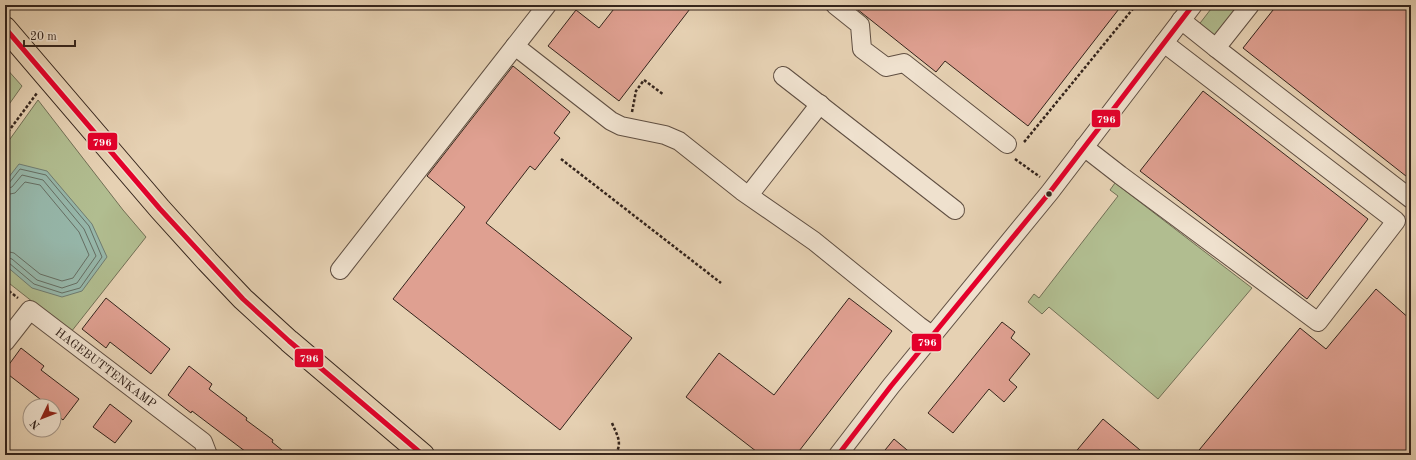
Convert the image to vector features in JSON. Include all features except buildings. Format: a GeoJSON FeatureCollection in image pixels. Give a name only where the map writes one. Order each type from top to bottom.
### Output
{"type":"FeatureCollection","features":[{"type":"Feature","properties":{"kind":"main road"},"geometry":{"type":"LineString","coordinates":[[5,28],[160,209],[207,262],[243,299],[289,341],[423,455]]}},
{"type":"Feature","properties":{"kind":"street"},"geometry":{"type":"LineString","coordinates":[[340,270],[547,5]]}},
{"type":"Feature","properties":{"kind":"street"},"geometry":{"type":"LineString","coordinates":[[835,5],[860,25],[862,49],[886,68],[904,63],[1007,144]]}},
{"type":"Feature","properties":{"kind":"street"},"geometry":{"type":"LineString","coordinates":[[838,455],[891,386],[1045,198],[1193,5]]}},
{"type":"Feature","properties":{"kind":"street"},"geometry":{"type":"LineString","coordinates":[[1216,48],[1250,5]]}},
{"type":"Feature","properties":{"kind":"street"},"geometry":{"type":"LineString","coordinates":[[1181,20],[1411,199]]}},
{"type":"Feature","properties":{"kind":"street"},"geometry":{"type":"LineString","coordinates":[[1084,147],[1318,322],[1396,221],[1164,43]]}},
{"type":"Feature","properties":{"kind":"street"},"geometry":{"type":"LineString","coordinates":[[515,46],[611,121],[621,126],[665,134],[679,141],[749,195],[814,241],[933,336]]}},
{"type":"Feature","properties":{"kind":"street"},"geometry":{"type":"LineString","coordinates":[[783,76],[955,210]]}},
{"type":"Feature","properties":{"kind":"street"},"geometry":{"type":"LineString","coordinates":[[749,195],[820,104]]}},
{"type":"Feature","properties":{"kind":"street","name":"HAGEBUTTENKAMP"},"geometry":{"type":"LineString","coordinates":[[5,342],[30,310],[203,442],[208,455]]}},
{"type":"Feature","properties":{"kind":"path"},"geometry":{"type":"LineString","coordinates":[[1007,144],[1025,141],[1136,5]]}},
{"type":"Feature","properties":{"kind":"path"},"geometry":{"type":"LineString","coordinates":[[5,136],[49,78]]}},
{"type":"Feature","properties":{"kind":"path"},"geometry":{"type":"LineString","coordinates":[[632,120],[634,97],[636,91],[644,80],[664,95]]}},
{"type":"Feature","properties":{"kind":"path"},"geometry":{"type":"LineString","coordinates":[[561,159],[721,283]]}},
{"type":"Feature","properties":{"kind":"path"},"geometry":{"type":"LineString","coordinates":[[1021,163],[1034,173]]}},
{"type":"Feature","properties":{"kind":"path"},"geometry":{"type":"LineString","coordinates":[[612,424],[619,440],[619,449],[615,455]]}},
{"type":"Feature","properties":{"kind":"green space"},"geometry":{"type":"Polygon","coordinates":[[[1214,5],[1250,5],[1216,48],[1194,31],[1214,5]]]}},
{"type":"Feature","properties":{"kind":"green space"},"geometry":{"type":"Polygon","coordinates":[[[5,67],[22,86],[5,110],[5,67]]]}},
{"type":"Feature","properties":{"kind":"green space"},"geometry":{"type":"Polygon","coordinates":[[[38,100],[123,210],[146,237],[71,332],[5,280],[5,146],[38,100]]]}},
{"type":"Feature","properties":{"kind":"green space"},"geometry":{"type":"Polygon","coordinates":[[[1115,183],[1252,288],[1158,399],[1049,307],[1042,314],[1028,302],[1034,294],[1039,298],[1118,196],[1110,190],[1115,183]]]}},
{"type":"Feature","properties":{"kind":"water"},"geometry":{"type":"Polygon","coordinates":[[[19,164],[47,171],[92,224],[107,257],[82,291],[62,297],[32,288],[5,265],[5,182],[19,164]]]}},
{"type":"Feature","properties":{"kind":"transit line","name":"796"},"geometry":{"type":"LineString","coordinates":[[838,455],[891,386],[1050,192],[1193,5]]}},
{"type":"Feature","properties":{"kind":"transit line","name":"796"},"geometry":{"type":"LineString","coordinates":[[5,28],[160,209],[243,299],[289,341],[423,455]]}}]}
